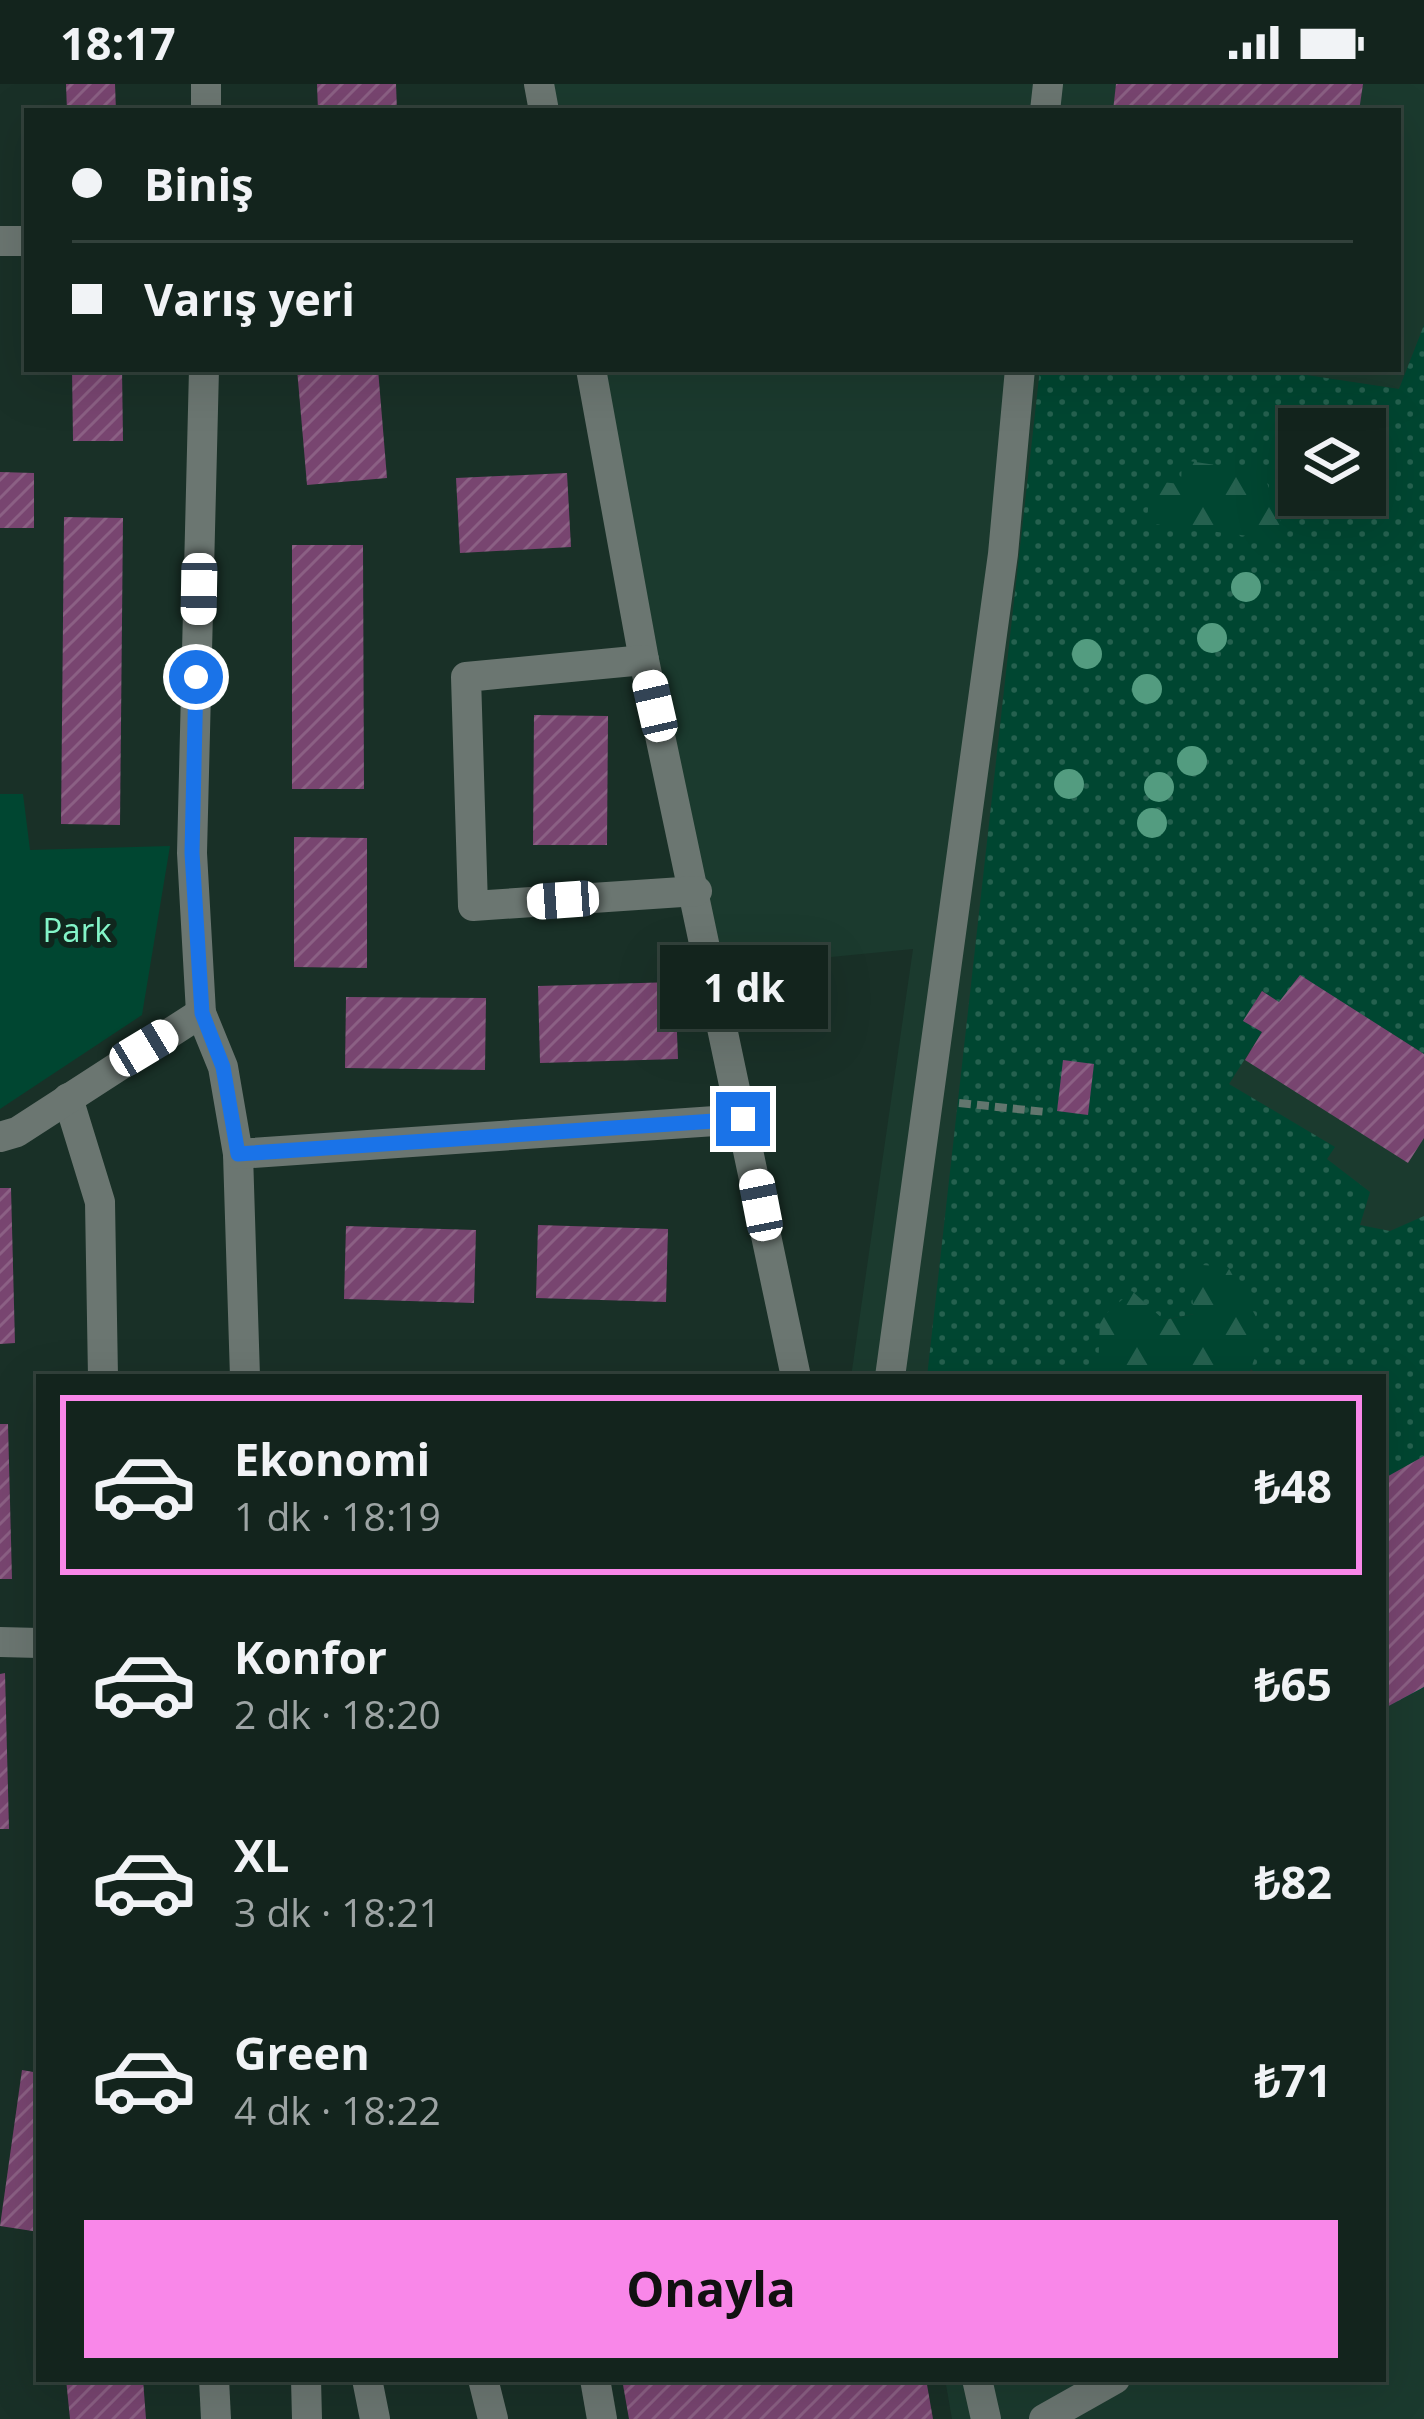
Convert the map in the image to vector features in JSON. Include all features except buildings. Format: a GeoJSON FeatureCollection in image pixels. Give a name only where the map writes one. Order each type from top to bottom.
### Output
{"type":"FeatureCollection","features":[{"type":"Feature","properties":{"kind":"street"},"geometry":{"type":"LineString","coordinates":[[204,372],[192,853],[202,1013],[223,1067],[238,1154],[245,1374]]}},
{"type":"Feature","properties":{"kind":"street"},"geometry":{"type":"LineString","coordinates":[[592,372],[644,660],[697,891],[795,1374]]}},
{"type":"Feature","properties":{"kind":"street"},"geometry":{"type":"LineString","coordinates":[[890,1374],[1003,554],[1020,372]]}},
{"type":"Feature","properties":{"kind":"street"},"geometry":{"type":"LineString","coordinates":[[644,660],[466,677],[473,906],[697,891]]}},
{"type":"Feature","properties":{"kind":"street"},"geometry":{"type":"LineString","coordinates":[[0,1138],[202,1013]]}},
{"type":"Feature","properties":{"kind":"street"},"geometry":{"type":"LineString","coordinates":[[68,1098],[100,1202],[103,1374]]}},
{"type":"Feature","properties":{"kind":"street"},"geometry":{"type":"LineString","coordinates":[[238,1154],[743,1119]]}},
{"type":"Feature","properties":{"kind":"street"},"geometry":{"type":"LineString","coordinates":[[0,1642],[36,1642]]}},
{"type":"Feature","properties":{"kind":"street"},"geometry":{"type":"LineString","coordinates":[[214,2382],[216,2419]]}},
{"type":"Feature","properties":{"kind":"street"},"geometry":{"type":"LineString","coordinates":[[306,2382],[307,2419]]}},
{"type":"Feature","properties":{"kind":"street"},"geometry":{"type":"LineString","coordinates":[[368,2382],[375,2419]]}},
{"type":"Feature","properties":{"kind":"street"},"geometry":{"type":"LineString","coordinates":[[484,2382],[493,2419]]}},
{"type":"Feature","properties":{"kind":"street"},"geometry":{"type":"LineString","coordinates":[[596,2382],[602,2419]]}},
{"type":"Feature","properties":{"kind":"street"},"geometry":{"type":"LineString","coordinates":[[978,2382],[986,2419]]}},
{"type":"Feature","properties":{"kind":"street"},"geometry":{"type":"LineString","coordinates":[[1044,2419],[1110,2382]]}},
{"type":"Feature","properties":{"kind":"path"},"geometry":{"type":"LineString","coordinates":[[928,1099],[1046,1112]]}},
{"type":"Feature","properties":{"kind":"shaded area"},"geometry":{"type":"Polygon","coordinates":[[[547,84],[1424,84],[1424,2419],[952,2419],[946,2382],[1386,2382],[1386,1374],[851,1374],[913,949],[719,968],[604,372],[1401,372],[1401,108],[552,108],[547,84]]]}},
{"type":"Feature","properties":{"kind":"green space"},"geometry":{"type":"Polygon","coordinates":[[[1424,325],[1424,1054],[1301,976],[1279,1002],[1262,991],[1244,1021],[1262,1032],[1229,1084],[1335,1147],[1327,1159],[1370,1192],[1360,1225],[1390,1231],[1424,1216],[1424,1688],[1386,1707],[1386,1374],[1250,1374],[1253,1371],[1194,1314],[1164,1320],[1100,1374],[927,1374],[1040,372],[1287,372],[1399,389],[1424,325]]]}},
{"type":"Feature","properties":{"kind":"green space"},"geometry":{"type":"Polygon","coordinates":[[[1182,460],[1263,472],[1288,541],[1147,523],[1150,481],[1181,484],[1182,460]]]}},
{"type":"Feature","properties":{"kind":"green space","name":"Park"},"geometry":{"type":"Polygon","coordinates":[[[0,794],[23,794],[30,850],[170,846],[142,1015],[0,1109],[0,794]]]}},
{"type":"Feature","properties":{"kind":"green space"},"geometry":{"type":"Polygon","coordinates":[[[1189,1264],[1228,1267],[1264,1331],[1249,1374],[1098,1374],[1100,1319],[1132,1291],[1164,1320],[1194,1314],[1189,1264]]]}},
{"type":"Feature","properties":{"kind":"route"},"geometry":{"type":"LineString","coordinates":[[196,677],[192,853],[202,1013],[223,1067],[238,1154],[743,1119]]}}]}
